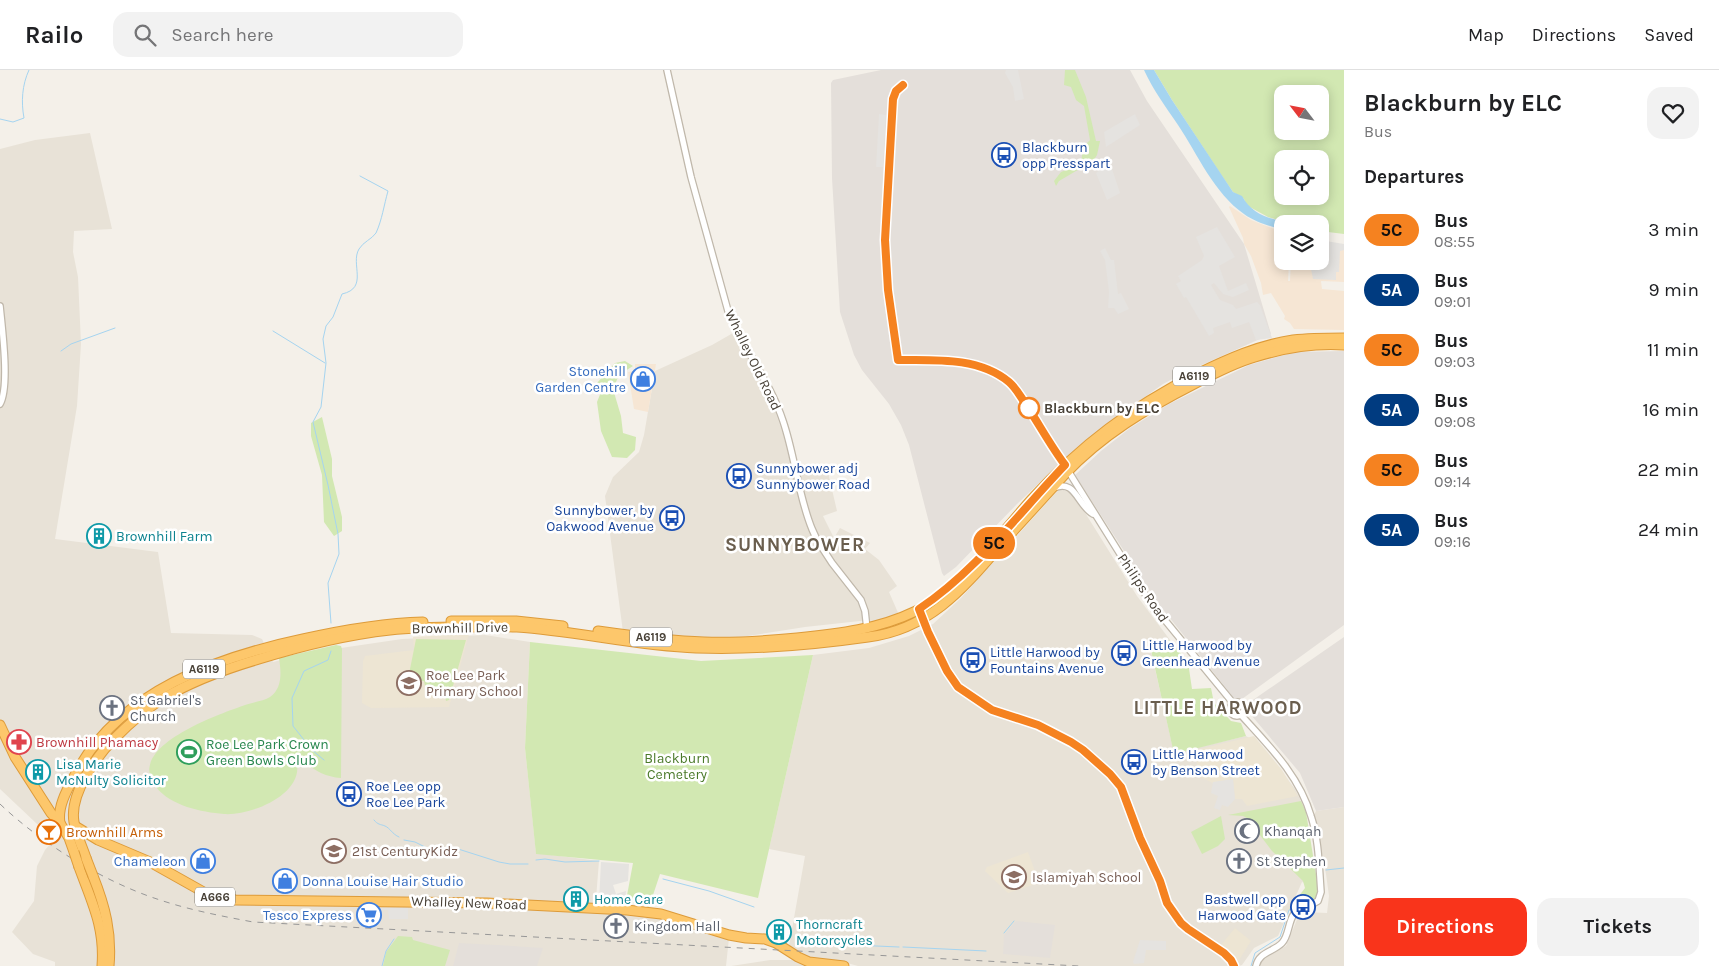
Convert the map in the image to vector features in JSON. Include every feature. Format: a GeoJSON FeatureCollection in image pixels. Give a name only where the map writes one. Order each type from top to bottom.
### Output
{"type":"FeatureCollection","features":[{"type":"Feature","properties":{"kind":"highway","name":"A6119"},"geometry":{"type":"LineString","coordinates":[[919,609],[938,597],[974,564],[1094,439],[1141,405],[1168,389],[1227,360],[1253,350],[1293,340],[1344,338]]}},
{"type":"Feature","properties":{"kind":"highway","name":"A6119"},"geometry":{"type":"LineString","coordinates":[[923,619],[941,607],[967,584],[1051,490],[1066,468],[1145,410],[1230,366],[1252,357],[1314,345],[1344,345]]}},
{"type":"Feature","properties":{"kind":"highway","name":"Brownhill Drive"},"geometry":{"type":"LineString","coordinates":[[61,804],[80,766],[96,743],[111,726],[137,705],[158,691],[218,663],[255,650],[344,630],[391,623],[516,621],[627,635],[712,642],[790,638],[868,633],[919,609]]}},
{"type":"Feature","properties":{"kind":"highway","name":"Brownhill Drive"},"geometry":{"type":"LineString","coordinates":[[74,822],[74,807],[85,778],[97,759],[123,730],[142,713],[162,699],[190,684],[236,666],[291,649],[335,639],[395,630],[499,626],[532,628],[652,645],[697,648],[779,646],[906,627],[923,619]]}},
{"type":"Feature","properties":{"kind":"highway"},"geometry":{"type":"LineString","coordinates":[[0,725],[16,757],[51,813],[62,826],[70,828],[74,822]]}},
{"type":"Feature","properties":{"kind":"highway"},"geometry":{"type":"LineString","coordinates":[[43,799],[52,806],[61,804]]}},
{"type":"Feature","properties":{"kind":"highway","name":"A6119"},"geometry":{"type":"LineString","coordinates":[[61,804],[59,815],[62,826],[69,838],[102,932],[102,966]]}},
{"type":"Feature","properties":{"kind":"highway","name":"A666"},"geometry":{"type":"LineString","coordinates":[[61,804],[69,807],[74,822]]}},
{"type":"Feature","properties":{"kind":"highway"},"geometry":{"type":"LineString","coordinates":[[74,822],[105,909],[110,936],[109,966]]}},
{"type":"Feature","properties":{"kind":"highway","name":"Whalley New Road"},"geometry":{"type":"LineString","coordinates":[[74,822],[98,840],[150,862],[207,894],[235,900],[459,902],[627,910],[661,914],[729,935],[765,940],[776,943],[809,962],[844,966]]}},
{"type":"Feature","properties":{"kind":"highway","name":"Whalley New Road"},"geometry":{"type":"LineString","coordinates":[[62,826],[79,840],[98,840]]}},
{"type":"Feature","properties":{"kind":"street","name":"Whalley Old Road"},"geometry":{"type":"LineString","coordinates":[[667,70],[691,177],[728,311],[777,405],[812,529],[832,563],[861,600],[865,611],[868,633]]}},
{"type":"Feature","properties":{"kind":"street"},"geometry":{"type":"LineString","coordinates":[[0,306],[5,393],[0,404]]}},
{"type":"Feature","properties":{"kind":"street","name":"Philips Road"},"geometry":{"type":"LineString","coordinates":[[1066,468],[1150,602],[1233,703]]}},
{"type":"Feature","properties":{"kind":"street"},"geometry":{"type":"LineString","coordinates":[[1051,490],[1058,486],[1068,486],[1088,511],[1095,515]]}},
{"type":"Feature","properties":{"kind":"street"},"geometry":{"type":"LineString","coordinates":[[919,609],[947,671],[958,687],[992,710],[1038,725],[1071,742],[1110,774],[1121,787],[1140,838],[1160,881],[1167,903],[1181,923],[1224,953],[1234,966]]}},
{"type":"Feature","properties":{"kind":"street","name":"Philips Road"},"geometry":{"type":"LineString","coordinates":[[1238,702],[1244,705],[1245,710],[1241,715],[1235,716],[1231,712],[1230,708],[1233,703],[1238,702]]}},
{"type":"Feature","properties":{"kind":"street","name":"Philips Road"},"geometry":{"type":"LineString","coordinates":[[1241,715],[1285,764],[1299,786],[1312,816],[1321,897],[1318,901],[1294,914],[1284,940],[1280,945],[1260,957],[1256,966]]}},
{"type":"Feature","properties":{"kind":"shaded area"},"geometry":{"type":"Polygon","coordinates":[[[881,70],[1130,70],[1147,101],[1244,244],[1271,334],[1163,384],[1103,427],[1071,453],[1017,504],[956,567],[944,576],[909,445],[901,425],[889,404],[862,370],[854,355],[840,312],[832,178],[831,83],[833,80],[881,70]]]}},
{"type":"Feature","properties":{"kind":"shaded area"},"geometry":{"type":"Polygon","coordinates":[[[1006,70],[1018,70],[1024,99],[1015,101],[1013,87],[1005,73],[1006,70]]]}},
{"type":"Feature","properties":{"kind":"shaded area"},"geometry":{"type":"Polygon","coordinates":[[[879,114],[886,115],[883,167],[876,167],[879,114]]]}},
{"type":"Feature","properties":{"kind":"shaded area"},"geometry":{"type":"Polygon","coordinates":[[[1135,114],[1140,125],[1106,147],[1104,132],[1135,114]]]}},
{"type":"Feature","properties":{"kind":"shaded area"},"geometry":{"type":"Polygon","coordinates":[[[90,133],[112,229],[74,231],[73,252],[78,277],[81,344],[77,406],[55,539],[158,552],[171,633],[252,635],[262,639],[273,662],[307,653],[402,639],[485,635],[530,642],[525,748],[536,853],[599,861],[595,911],[658,917],[729,938],[726,966],[55,966],[55,962],[33,954],[12,932],[34,901],[37,866],[45,850],[54,840],[0,789],[0,149],[35,140],[90,133]]]}},
{"type":"Feature","properties":{"kind":"shaded area"},"geometry":{"type":"Polygon","coordinates":[[[1110,163],[1120,193],[1107,200],[1096,173],[1110,163]]]}},
{"type":"Feature","properties":{"kind":"shaded area"},"geometry":{"type":"Polygon","coordinates":[[[1229,207],[1251,220],[1274,229],[1274,270],[1289,270],[1288,281],[1290,281],[1291,270],[1329,270],[1329,255],[1344,244],[1344,282],[1321,281],[1322,289],[1344,291],[1344,330],[1294,329],[1284,319],[1285,316],[1271,293],[1263,295],[1261,283],[1251,256],[1229,207]]]}},
{"type":"Feature","properties":{"kind":"shaded area"},"geometry":{"type":"Polygon","coordinates":[[[1217,227],[1235,257],[1219,266],[1228,291],[1246,283],[1249,290],[1233,297],[1223,294],[1214,283],[1211,285],[1220,300],[1233,305],[1236,309],[1257,302],[1260,305],[1272,338],[1256,340],[1249,322],[1232,328],[1230,322],[1213,328],[1214,333],[1209,336],[1176,284],[1181,281],[1178,276],[1202,260],[1204,256],[1196,237],[1217,227]]]}},
{"type":"Feature","properties":{"kind":"shaded area"},"geometry":{"type":"Polygon","coordinates":[[[1329,242],[1344,244],[1344,250],[1340,251],[1339,272],[1336,272],[1336,280],[1313,279],[1311,270],[1329,270],[1329,242]]]}},
{"type":"Feature","properties":{"kind":"shaded area"},"geometry":{"type":"Polygon","coordinates":[[[1105,248],[1111,260],[1114,260],[1118,294],[1121,293],[1129,309],[1118,314],[1114,308],[1108,308],[1109,292],[1105,260],[1100,251],[1105,248]]]}},
{"type":"Feature","properties":{"kind":"shaded area"},"geometry":{"type":"Polygon","coordinates":[[[733,333],[770,396],[792,469],[827,468],[837,511],[823,516],[834,538],[840,528],[870,543],[865,549],[879,560],[897,586],[889,592],[899,615],[877,623],[869,620],[805,627],[728,639],[623,632],[605,496],[613,477],[639,452],[644,435],[655,371],[712,345],[733,333]]]}},
{"type":"Feature","properties":{"kind":"shaded area"},"geometry":{"type":"Polygon","coordinates":[[[1344,351],[1344,625],[1242,699],[1234,698],[1157,602],[1075,475],[1130,428],[1169,404],[1249,365],[1295,352],[1344,351]]]}},
{"type":"Feature","properties":{"kind":"shaded area"},"geometry":{"type":"Polygon","coordinates":[[[635,364],[656,364],[648,412],[634,409],[628,372],[635,371],[635,364]]]}},
{"type":"Feature","properties":{"kind":"shaded area"},"geometry":{"type":"Polygon","coordinates":[[[1060,488],[1074,495],[1137,596],[1170,640],[1151,651],[1174,753],[1246,736],[1261,745],[1295,789],[1300,799],[1317,887],[1302,882],[1278,936],[1254,948],[1242,965],[1239,966],[858,966],[836,960],[815,960],[805,957],[789,946],[805,856],[769,849],[813,655],[869,648],[909,636],[933,624],[961,598],[1060,488]]]}},
{"type":"Feature","properties":{"kind":"shaded area","name":"Roe Lee Park Primary School"},"geometry":{"type":"Polygon","coordinates":[[[469,634],[449,707],[371,708],[362,703],[363,661],[365,656],[414,650],[413,637],[469,634]]]}},
{"type":"Feature","properties":{"kind":"shaded area"},"geometry":{"type":"Polygon","coordinates":[[[1344,637],[1344,807],[1316,811],[1300,773],[1246,709],[1250,702],[1344,637]]]}},
{"type":"Feature","properties":{"kind":"shaded area"},"geometry":{"type":"Polygon","coordinates":[[[1254,736],[1282,770],[1298,796],[1247,806],[1242,799],[1235,799],[1233,779],[1213,783],[1200,777],[1195,755],[1176,760],[1175,757],[1188,754],[1187,752],[1254,736]]]}},
{"type":"Feature","properties":{"kind":"shaded area"},"geometry":{"type":"Polygon","coordinates":[[[1233,779],[1235,799],[1228,807],[1222,805],[1220,810],[1214,808],[1218,796],[1211,793],[1213,782],[1233,779]]]}},
{"type":"Feature","properties":{"kind":"shaded area"},"geometry":{"type":"Polygon","coordinates":[[[1344,807],[1344,966],[1260,966],[1261,960],[1286,946],[1298,917],[1305,912],[1327,913],[1329,896],[1314,815],[1316,811],[1344,807]]]}},
{"type":"Feature","properties":{"kind":"shaded area","name":"Islamiyah School"},"geometry":{"type":"Polygon","coordinates":[[[1028,852],[1039,883],[1008,893],[985,871],[987,867],[1028,852]]]}},
{"type":"Feature","properties":{"kind":"shaded area"},"geometry":{"type":"Polygon","coordinates":[[[601,862],[629,864],[628,881],[613,885],[616,894],[626,891],[625,904],[599,902],[601,862]]]}},
{"type":"Feature","properties":{"kind":"shaded area"},"geometry":{"type":"Polygon","coordinates":[[[365,906],[408,906],[408,919],[389,919],[388,910],[365,910],[365,906]]]}},
{"type":"Feature","properties":{"kind":"shaded area"},"geometry":{"type":"Polygon","coordinates":[[[1016,921],[1055,925],[1050,958],[1003,954],[1004,935],[1016,921]]]}},
{"type":"Feature","properties":{"kind":"shaded area"},"geometry":{"type":"Polygon","coordinates":[[[1235,928],[1251,941],[1236,965],[1232,955],[1220,946],[1235,928]]]}},
{"type":"Feature","properties":{"kind":"shaded area"},"geometry":{"type":"Polygon","coordinates":[[[1140,940],[1166,941],[1166,950],[1146,950],[1144,963],[1134,964],[1140,940]]]}},
{"type":"Feature","properties":{"kind":"shaded area"},"geometry":{"type":"Polygon","coordinates":[[[459,943],[543,948],[537,966],[453,966],[459,943]]]}},
{"type":"Feature","properties":{"kind":"shaded area"},"geometry":{"type":"Polygon","coordinates":[[[770,960],[796,960],[819,966],[731,966],[770,960]]]}},
{"type":"Feature","properties":{"kind":"green space"},"geometry":{"type":"Polygon","coordinates":[[[1065,70],[1075,70],[1086,97],[1096,141],[1100,141],[1097,155],[1093,161],[1059,181],[1056,186],[1054,181],[1061,172],[1081,164],[1083,147],[1090,140],[1084,106],[1076,100],[1071,87],[1064,85],[1065,70]]]}},
{"type":"Feature","properties":{"kind":"green space"},"geometry":{"type":"Polygon","coordinates":[[[1154,70],[1344,70],[1344,234],[1329,232],[1329,215],[1274,215],[1274,219],[1246,205],[1244,199],[1233,192],[1154,70]]]}},
{"type":"Feature","properties":{"kind":"green space"},"geometry":{"type":"Polygon","coordinates":[[[625,361],[633,366],[619,375],[613,389],[621,416],[623,433],[636,437],[635,450],[627,458],[612,457],[601,431],[597,402],[601,392],[597,383],[615,363],[625,361]]]}},
{"type":"Feature","properties":{"kind":"green space"},"geometry":{"type":"Polygon","coordinates":[[[322,417],[332,459],[332,476],[342,517],[342,531],[334,536],[324,522],[322,475],[311,436],[311,423],[322,417]]]}},
{"type":"Feature","properties":{"kind":"green space"},"geometry":{"type":"Polygon","coordinates":[[[416,639],[466,640],[449,700],[446,701],[445,696],[439,696],[438,691],[426,691],[424,681],[417,681],[416,675],[409,674],[416,639]]]}},
{"type":"Feature","properties":{"kind":"green space"},"geometry":{"type":"Polygon","coordinates":[[[1170,640],[1188,662],[1192,689],[1211,688],[1214,703],[1231,721],[1241,723],[1246,736],[1174,754],[1151,650],[1170,640]]]}},
{"type":"Feature","properties":{"kind":"green space","name":"Blackburn Cemetery"},"geometry":{"type":"Polygon","coordinates":[[[530,642],[701,661],[813,655],[758,898],[660,874],[649,907],[626,901],[633,863],[536,854],[525,748],[530,642]]]}},
{"type":"Feature","properties":{"kind":"green space"},"geometry":{"type":"Polygon","coordinates":[[[336,645],[341,646],[342,649],[341,778],[322,773],[305,763],[297,764],[296,775],[291,785],[283,794],[260,807],[235,814],[215,813],[187,807],[162,794],[156,787],[149,772],[152,759],[163,746],[197,724],[233,709],[270,697],[279,684],[279,658],[336,645]]]}},
{"type":"Feature","properties":{"kind":"green space"},"geometry":{"type":"Polygon","coordinates":[[[1301,801],[1306,812],[1319,893],[1312,902],[1311,898],[1308,898],[1289,909],[1305,888],[1303,881],[1272,851],[1247,818],[1228,815],[1301,801]]]}},
{"type":"Feature","properties":{"kind":"green space"},"geometry":{"type":"Polygon","coordinates":[[[1221,816],[1225,839],[1218,846],[1202,854],[1191,832],[1221,816]]]}},
{"type":"Feature","properties":{"kind":"green space"},"geometry":{"type":"Polygon","coordinates":[[[398,936],[412,937],[413,940],[450,950],[445,966],[383,966],[386,952],[398,936]]]}},
{"type":"Feature","properties":{"kind":"water"},"geometry":{"type":"Polygon","coordinates":[[[1144,70],[1154,70],[1233,192],[1242,196],[1251,208],[1274,219],[1274,227],[1248,217],[1233,205],[1215,185],[1144,70]]]}},
{"type":"Feature","properties":{"kind":"waterway"},"geometry":{"type":"LineString","coordinates":[[0,119],[13,122],[24,118],[23,94],[29,70]]}},
{"type":"Feature","properties":{"kind":"waterway"},"geometry":{"type":"LineString","coordinates":[[331,623],[328,583],[339,554],[338,534],[313,422],[321,407],[326,363],[323,339],[326,326],[333,317],[342,294],[355,287],[357,281],[356,262],[359,249],[376,233],[388,191],[360,176]]}},
{"type":"Feature","properties":{"kind":"waterway"},"geometry":{"type":"LineString","coordinates":[[61,351],[71,344],[115,328]]}},
{"type":"Feature","properties":{"kind":"waterway"},"geometry":{"type":"LineString","coordinates":[[273,331],[325,363]]}},
{"type":"Feature","properties":{"kind":"waterway"},"geometry":{"type":"LineString","coordinates":[[324,760],[312,750],[293,726],[292,698],[304,671],[328,660],[331,651]]}},
{"type":"Feature","properties":{"kind":"waterway"},"geometry":{"type":"LineString","coordinates":[[374,820],[378,824],[387,827],[399,837]]}},
{"type":"Feature","properties":{"kind":"waterway"},"geometry":{"type":"LineString","coordinates":[[404,840],[415,842],[431,850],[455,848],[499,862],[528,864]]}},
{"type":"Feature","properties":{"kind":"waterway"},"geometry":{"type":"LineString","coordinates":[[536,860],[545,859],[565,862],[599,861]]}},
{"type":"Feature","properties":{"kind":"waterway"},"geometry":{"type":"LineString","coordinates":[[1326,870],[1344,868]]}},
{"type":"Feature","properties":{"kind":"waterway"},"geometry":{"type":"LineString","coordinates":[[663,879],[709,891],[754,907]]}},
{"type":"Feature","properties":{"kind":"waterway"},"geometry":{"type":"LineString","coordinates":[[1251,966],[1255,953],[1280,937],[1289,910],[1311,900]]}},
{"type":"Feature","properties":{"kind":"waterway"},"geometry":{"type":"LineString","coordinates":[[1004,933],[1014,921]]}},
{"type":"Feature","properties":{"kind":"waterway"},"geometry":{"type":"LineString","coordinates":[[382,966],[386,951],[394,939]]}},
{"type":"Feature","properties":{"kind":"waterway"},"geometry":{"type":"LineString","coordinates":[[808,943],[899,947]]}},
{"type":"Feature","properties":{"kind":"waterway"},"geometry":{"type":"LineString","coordinates":[[903,947],[986,951]]}},
{"type":"Feature","properties":{"kind":"railway"},"geometry":{"type":"LineString","coordinates":[[0,804],[54,847],[117,883],[171,904],[253,922],[1079,966]]}},
{"type":"Feature","properties":{"kind":"bus line","name":"5C"},"geometry":{"type":"LineString","coordinates":[[903,85],[896,91],[893,99],[885,240],[888,290],[898,360],[947,361],[983,367],[1009,382],[1034,415],[1052,448],[1065,465],[960,578],[938,597],[919,609],[947,671],[958,687],[992,710],[1038,725],[1071,742],[1110,774],[1121,787],[1140,838],[1160,881],[1167,903],[1181,923],[1224,953],[1234,966]]}},
{"type":"Feature","properties":{"kind":"place","name":"Blackburn opp Presspart"},"geometry":{"type":"Point","coordinates":[1004,155]}},
{"type":"Feature","properties":{"kind":"place","name":"Stonehill Garden Centre"},"geometry":{"type":"Point","coordinates":[643,379]}},
{"type":"Feature","properties":{"kind":"place","name":"Blackburn by ELC"},"geometry":{"type":"Point","coordinates":[1029,408]}},
{"type":"Feature","properties":{"kind":"place","name":"Sunnybower adj Sunnybower Road"},"geometry":{"type":"Point","coordinates":[739,476]}},
{"type":"Feature","properties":{"kind":"place","name":"Sunnybower, by Oakwood Avenue"},"geometry":{"type":"Point","coordinates":[672,518]}},
{"type":"Feature","properties":{"kind":"place","name":"Brownhill Farm"},"geometry":{"type":"Point","coordinates":[99,536]}},
{"type":"Feature","properties":{"kind":"place","name":"Little Harwood by Greenhead Avenue"},"geometry":{"type":"Point","coordinates":[1124,653]}},
{"type":"Feature","properties":{"kind":"place","name":"Little Harwood by Fountains Avenue"},"geometry":{"type":"Point","coordinates":[973,660]}},
{"type":"Feature","properties":{"kind":"place","name":"Roe Lee Park Primary School"},"geometry":{"type":"Point","coordinates":[409,683]}},
{"type":"Feature","properties":{"kind":"place","name":"St Gabriel's Church"},"geometry":{"type":"Point","coordinates":[112,708]}},
{"type":"Feature","properties":{"kind":"place","name":"Brownhill Phamacy"},"geometry":{"type":"Point","coordinates":[19,742]}},
{"type":"Feature","properties":{"kind":"place","name":"Roe Lee Park Crown Green Bowls Club"},"geometry":{"type":"Point","coordinates":[189,752]}},
{"type":"Feature","properties":{"kind":"place","name":"Little Harwood by Benson Street"},"geometry":{"type":"Point","coordinates":[1134,762]}},
{"type":"Feature","properties":{"kind":"place","name":"Lisa Marie McNulty Solicitor"},"geometry":{"type":"Point","coordinates":[38,772]}},
{"type":"Feature","properties":{"kind":"place","name":"Roe Lee opp Roe Lee Park"},"geometry":{"type":"Point","coordinates":[349,794]}},
{"type":"Feature","properties":{"kind":"place","name":"Khanqah"},"geometry":{"type":"Point","coordinates":[1247,831]}},
{"type":"Feature","properties":{"kind":"place","name":"Brownhill Arms"},"geometry":{"type":"Point","coordinates":[49,832]}},
{"type":"Feature","properties":{"kind":"place","name":"21st CenturyKidz"},"geometry":{"type":"Point","coordinates":[334,851]}},
{"type":"Feature","properties":{"kind":"place","name":"Chameleon"},"geometry":{"type":"Point","coordinates":[203,861]}},
{"type":"Feature","properties":{"kind":"place","name":"St Stephen"},"geometry":{"type":"Point","coordinates":[1239,861]}},
{"type":"Feature","properties":{"kind":"place","name":"Islamiyah School"},"geometry":{"type":"Point","coordinates":[1014,877]}},
{"type":"Feature","properties":{"kind":"place","name":"Donna Louise Hair Studio"},"geometry":{"type":"Point","coordinates":[285,881]}},
{"type":"Feature","properties":{"kind":"place","name":"Home Care"},"geometry":{"type":"Point","coordinates":[576,899]}},
{"type":"Feature","properties":{"kind":"place","name":"Bastwell opp Harwood Gate"},"geometry":{"type":"Point","coordinates":[1303,907]}},
{"type":"Feature","properties":{"kind":"place","name":"Tesco Express"},"geometry":{"type":"Point","coordinates":[369,915]}},
{"type":"Feature","properties":{"kind":"place","name":"Kingdom Hall"},"geometry":{"type":"Point","coordinates":[616,926]}},
{"type":"Feature","properties":{"kind":"place","name":"Thorncraft Motorcycles"},"geometry":{"type":"Point","coordinates":[779,932]}},
{"type":"Feature","properties":{"kind":"district","name":"SUNNYBOWER"},"geometry":{"type":"Point","coordinates":[795,545]}},
{"type":"Feature","properties":{"kind":"district","name":"LITTLE HARWOOD"},"geometry":{"type":"Point","coordinates":[1218,708]}}]}
